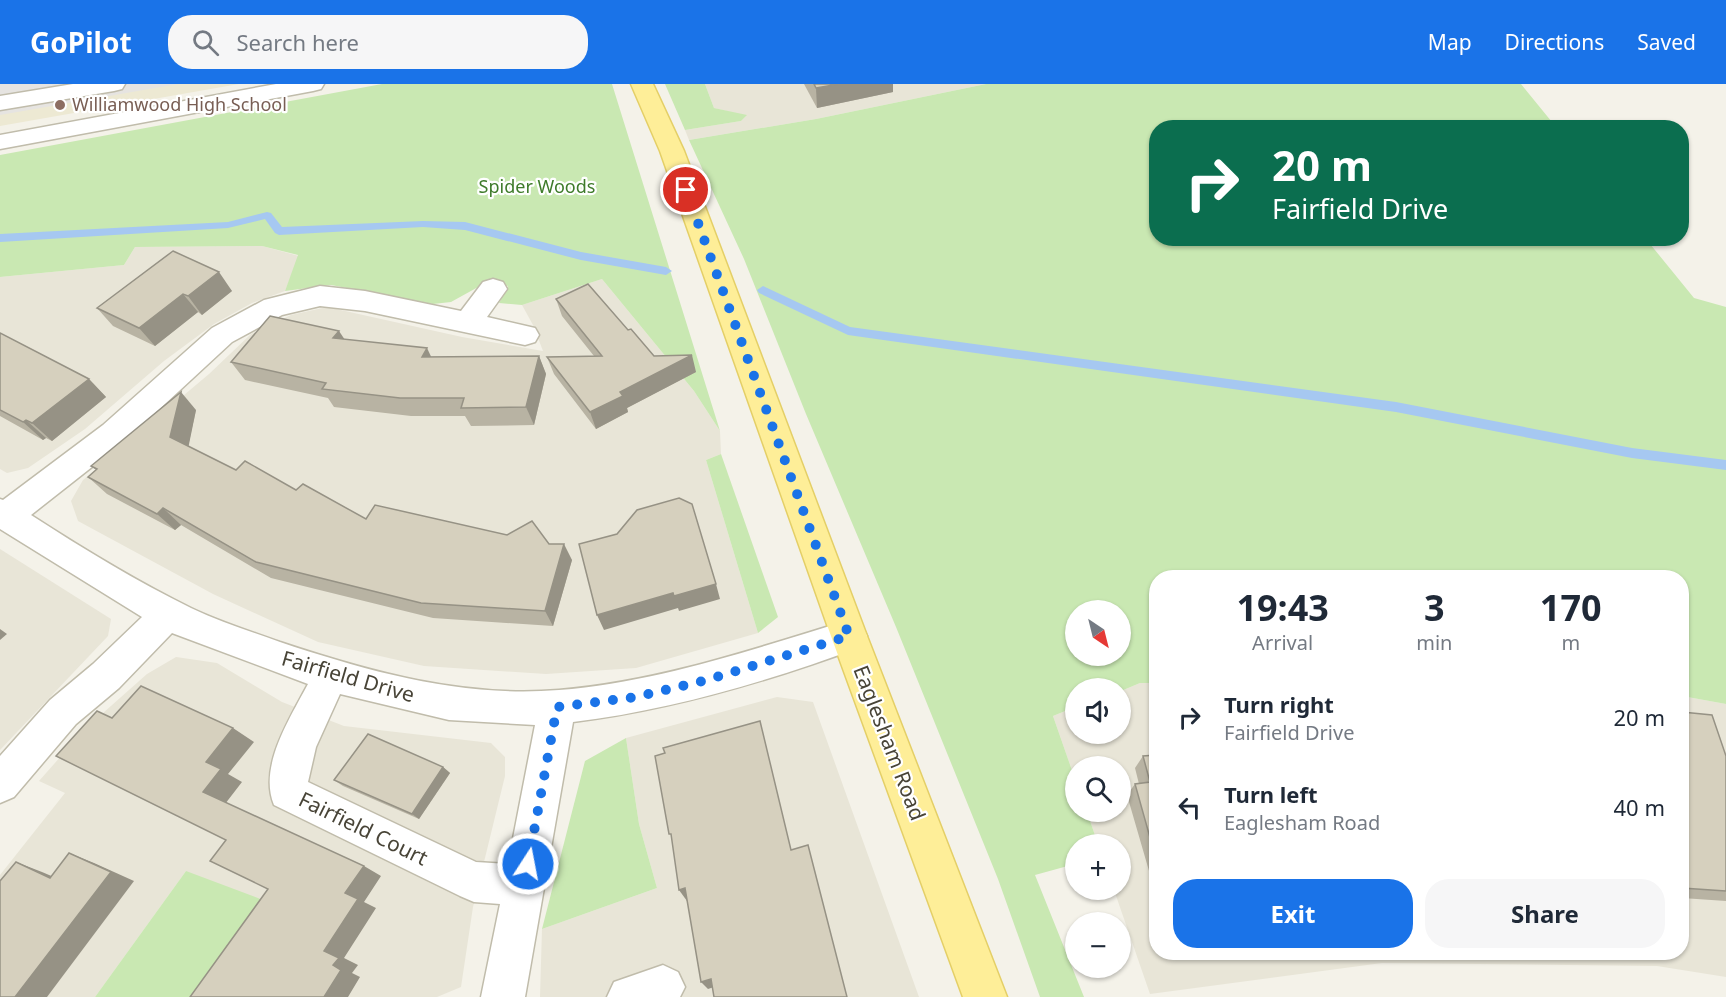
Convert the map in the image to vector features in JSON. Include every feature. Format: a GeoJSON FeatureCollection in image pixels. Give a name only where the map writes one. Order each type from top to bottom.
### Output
{"type":"FeatureCollection","features":[{"type":"Feature","properties":{"kind":"main road","name":"Eaglesham Road"},"geometry":{"type":"LineString","coordinates":[[642,84],[672,151],[849,636],[985,997]]}},
{"type":"Feature","properties":{"kind":"street"},"geometry":{"type":"LineString","coordinates":[[0,103],[114,84]]}},
{"type":"Feature","properties":{"kind":"street"},"geometry":{"type":"LineString","coordinates":[[0,142],[313,84]]}},
{"type":"Feature","properties":{"kind":"street"},"geometry":{"type":"LineString","coordinates":[[468,322],[493,289]]}},
{"type":"Feature","properties":{"kind":"street","name":"Fairfield Drive"},"geometry":{"type":"LineString","coordinates":[[525,335],[365,301],[320,296],[274,307],[222,336],[114,433],[3,514],[168,614],[241,644],[332,676],[392,694],[468,707],[557,707],[636,697],[697,683],[849,636]]}},
{"type":"Feature","properties":{"kind":"street"},"geometry":{"type":"LineString","coordinates":[[0,784],[63,712],[106,676],[168,614]]}},
{"type":"Feature","properties":{"kind":"street","name":"Fairfield Court"},"geometry":{"type":"LineString","coordinates":[[332,676],[295,751],[289,770],[288,792],[474,882],[524,886]]}},
{"type":"Feature","properties":{"kind":"street"},"geometry":{"type":"LineString","coordinates":[[503,997],[557,707]]}},
{"type":"Feature","properties":{"kind":"shaded area","name":"Williamwood High School"},"geometry":{"type":"Polygon","coordinates":[[[0,84],[239,84],[0,126],[0,84]]]}},
{"type":"Feature","properties":{"kind":"shaded area"},"geometry":{"type":"Polygon","coordinates":[[[0,84],[178,84],[0,115],[0,84]]]}},
{"type":"Feature","properties":{"kind":"shaded area"},"geometry":{"type":"Polygon","coordinates":[[[705,84],[986,84],[816,119],[689,140],[685,130],[741,121],[746,116],[714,108],[705,84]]]}},
{"type":"Feature","properties":{"kind":"shaded area"},"geometry":{"type":"Polygon","coordinates":[[[262,246],[299,256],[285,291],[252,303],[214,324],[164,361],[85,429],[28,468],[7,473],[0,469],[0,277],[124,265],[135,247],[262,246]]]}},
{"type":"Feature","properties":{"kind":"shaded area"},"geometry":{"type":"Polygon","coordinates":[[[602,279],[694,391],[720,431],[721,454],[706,460],[758,633],[636,668],[546,674],[424,666],[318,642],[213,594],[78,521],[71,501],[83,480],[209,374],[251,334],[291,315],[327,307],[462,337],[543,351],[522,305],[602,279]]]}},
{"type":"Feature","properties":{"kind":"shaded area"},"geometry":{"type":"Polygon","coordinates":[[[0,549],[111,619],[108,636],[0,750],[0,549]]]}},
{"type":"Feature","properties":{"kind":"shaded area"},"geometry":{"type":"Polygon","coordinates":[[[176,657],[217,663],[282,702],[344,726],[491,743],[505,757],[505,776],[473,907],[461,987],[437,997],[199,997],[186,871],[95,997],[0,997],[0,875],[65,793],[39,781],[85,729],[147,674],[176,657]]]}},
{"type":"Feature","properties":{"kind":"shaded area"},"geometry":{"type":"Polygon","coordinates":[[[1140,683],[1149,683],[1149,960],[1689,960],[1689,697],[1726,704],[1726,977],[1657,966],[1382,963],[1150,994],[1131,939],[1131,912],[1122,912],[1117,900],[1131,900],[1131,834],[1095,834],[1090,822],[1131,822],[1131,756],[1067,756],[1053,716],[1065,711],[1065,744],[1131,744],[1131,687],[1140,683]]]}},
{"type":"Feature","properties":{"kind":"shaded area"},"geometry":{"type":"Polygon","coordinates":[[[777,697],[813,702],[919,997],[540,997],[542,929],[657,888],[639,824],[626,738],[777,697]]]}},
{"type":"Feature","properties":{"kind":"green space","name":"Spider Woods"},"geometry":{"type":"Polygon","coordinates":[[[382,84],[612,84],[720,431],[694,391],[602,279],[522,305],[499,303],[508,286],[489,281],[451,302],[433,304],[331,285],[285,291],[298,255],[262,246],[135,247],[124,265],[0,277],[0,155],[382,84]]]}},
{"type":"Feature","properties":{"kind":"green space"},"geometry":{"type":"Polygon","coordinates":[[[665,84],[705,84],[714,108],[747,115],[741,121],[685,130],[665,84]]]}},
{"type":"Feature","properties":{"kind":"green space"},"geometry":{"type":"Polygon","coordinates":[[[986,84],[1521,84],[1550,120],[1149,120],[1149,246],[1652,246],[1694,298],[1726,307],[1726,704],[1689,697],[1689,570],[1149,570],[1149,683],[1140,683],[1131,687],[1131,678],[1065,678],[1065,711],[1053,716],[1067,756],[1065,756],[1065,822],[1090,822],[1095,834],[1065,834],[1065,867],[1035,875],[1065,950],[1065,978],[1076,978],[1084,997],[1040,997],[998,879],[744,259],[689,140],[816,119],[986,84]]]}},
{"type":"Feature","properties":{"kind":"green space"},"geometry":{"type":"Polygon","coordinates":[[[721,454],[778,617],[758,633],[706,460],[721,454]]]}},
{"type":"Feature","properties":{"kind":"green space"},"geometry":{"type":"Polygon","coordinates":[[[626,738],[639,824],[657,888],[542,929],[585,761],[626,738]]]}},
{"type":"Feature","properties":{"kind":"green space"},"geometry":{"type":"Polygon","coordinates":[[[186,871],[263,900],[199,997],[95,997],[186,871]]]}},
{"type":"Feature","properties":{"kind":"building"},"geometry":{"type":"Polygon","coordinates":[[[814,84],[839,84],[816,88],[814,84]]]}},
{"type":"Feature","properties":{"kind":"building"},"geometry":{"type":"Polygon","coordinates":[[[173,251],[219,272],[188,296],[183,294],[139,328],[97,308],[173,251]]]}},
{"type":"Feature","properties":{"kind":"building"},"geometry":{"type":"Polygon","coordinates":[[[588,284],[654,356],[692,355],[620,392],[623,396],[590,412],[547,357],[602,356],[556,299],[588,284]]]}},
{"type":"Feature","properties":{"kind":"building"},"geometry":{"type":"Polygon","coordinates":[[[270,316],[339,331],[333,338],[427,348],[422,357],[539,356],[526,407],[461,408],[464,398],[400,398],[322,389],[326,383],[231,362],[270,316]]]}},
{"type":"Feature","properties":{"kind":"building"},"geometry":{"type":"Polygon","coordinates":[[[0,333],[89,379],[32,423],[26,420],[23,422],[0,410],[0,333]]]}},
{"type":"Feature","properties":{"kind":"building"},"geometry":{"type":"Polygon","coordinates":[[[181,392],[170,437],[236,470],[245,461],[296,490],[303,484],[366,519],[375,505],[507,535],[532,521],[549,544],[564,544],[545,611],[421,603],[256,562],[163,508],[157,514],[88,477],[97,469],[91,466],[181,392]]]}},
{"type":"Feature","properties":{"kind":"building"},"geometry":{"type":"Polygon","coordinates":[[[679,498],[692,504],[716,584],[674,596],[673,593],[597,615],[579,544],[617,534],[637,510],[679,498]]]}},
{"type":"Feature","properties":{"kind":"building"},"geometry":{"type":"Polygon","coordinates":[[[141,686],[233,728],[206,762],[221,769],[203,792],[364,866],[345,893],[358,899],[324,951],[339,958],[333,965],[341,970],[324,997],[190,997],[268,889],[210,861],[226,840],[56,756],[97,711],[112,718],[141,686]]]}},
{"type":"Feature","properties":{"kind":"building"},"geometry":{"type":"Polygon","coordinates":[[[1689,713],[1712,715],[1726,756],[1726,891],[1689,888],[1689,713]]]}},
{"type":"Feature","properties":{"kind":"building"},"geometry":{"type":"Polygon","coordinates":[[[760,721],[791,850],[808,845],[847,997],[714,997],[711,979],[701,982],[685,888],[679,890],[671,834],[669,834],[655,756],[665,753],[663,748],[760,721]]]}},
{"type":"Feature","properties":{"kind":"building"},"geometry":{"type":"Polygon","coordinates":[[[368,734],[443,767],[412,814],[334,780],[368,734]]]}},
{"type":"Feature","properties":{"kind":"building"},"geometry":{"type":"Polygon","coordinates":[[[1143,756],[1149,756],[1149,778],[1143,756]]]}},
{"type":"Feature","properties":{"kind":"building"},"geometry":{"type":"Polygon","coordinates":[[[1149,782],[1149,834],[1135,784],[1149,782]]]}},
{"type":"Feature","properties":{"kind":"building"},"geometry":{"type":"Polygon","coordinates":[[[69,853],[111,872],[15,997],[0,997],[0,881],[16,862],[50,878],[69,853]]]}},
{"type":"Feature","properties":{"kind":"waterway"},"geometry":{"type":"LineString","coordinates":[[0,238],[228,225],[267,215],[279,231],[423,224],[465,226],[581,256],[666,271]]}},
{"type":"Feature","properties":{"kind":"waterway"},"geometry":{"type":"LineString","coordinates":[[763,290],[848,331],[1396,407],[1632,453],[1726,465]]}},
{"type":"Feature","properties":{"kind":"place","name":"Williamwood High School"},"geometry":{"type":"Point","coordinates":[60,105]}},
{"type":"Feature","properties":{"kind":"route"},"geometry":{"type":"LineString","coordinates":[[528,864],[557,707],[636,697],[707,680],[849,636],[686,190]]}}]}
